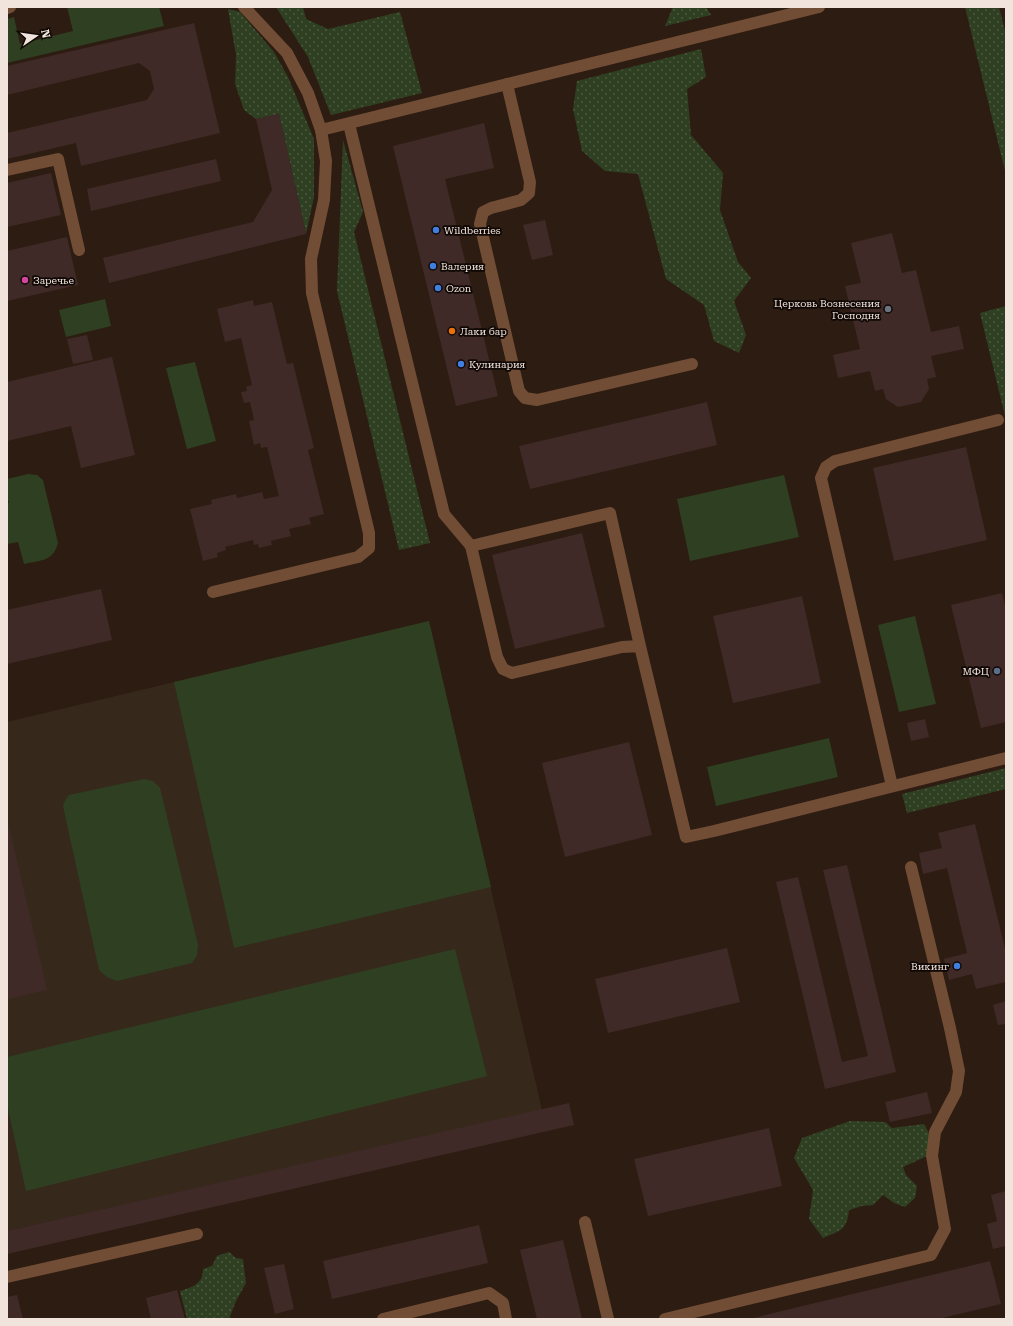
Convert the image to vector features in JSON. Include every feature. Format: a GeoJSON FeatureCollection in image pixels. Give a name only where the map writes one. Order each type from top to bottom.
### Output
{"type":"FeatureCollection","features":[{"type":"Feature","properties":{"kind":"lane"},"geometry":{"type":"LineString","coordinates":[[213,592],[358,557],[369,548],[369,533],[312,293],[311,259],[324,200],[326,161],[321,130],[308,93],[287,52],[244,7]]}},
{"type":"Feature","properties":{"kind":"lane"},"geometry":{"type":"LineString","coordinates":[[321,130],[819,7]]}},
{"type":"Feature","properties":{"kind":"lane"},"geometry":{"type":"LineString","coordinates":[[507,84],[530,182],[529,193],[521,200],[491,208],[483,212],[480,224],[519,391],[525,398],[537,400],[692,364]]}},
{"type":"Feature","properties":{"kind":"lane"},"geometry":{"type":"LineString","coordinates":[[349,124],[444,514],[472,546],[498,657],[503,669],[512,673],[622,647],[640,646]]}},
{"type":"Feature","properties":{"kind":"lane"},"geometry":{"type":"LineString","coordinates":[[7,170],[58,159],[79,250]]}},
{"type":"Feature","properties":{"kind":"lane"},"geometry":{"type":"LineString","coordinates":[[892,786],[821,478],[826,467],[835,461],[998,420]]}},
{"type":"Feature","properties":{"kind":"lane"},"geometry":{"type":"LineString","coordinates":[[472,546],[610,513],[686,837],[1006,758]]}},
{"type":"Feature","properties":{"kind":"lane"},"geometry":{"type":"LineString","coordinates":[[665,1319],[931,1255],[945,1229],[932,1156],[935,1132],[956,1092],[959,1071],[911,867]]}},
{"type":"Feature","properties":{"kind":"lane"},"geometry":{"type":"LineString","coordinates":[[586,1222],[608,1319]]}},
{"type":"Feature","properties":{"kind":"lane"},"geometry":{"type":"LineString","coordinates":[[7,1277],[197,1234]]}},
{"type":"Feature","properties":{"kind":"lane"},"geometry":{"type":"LineString","coordinates":[[383,1319],[488,1293],[503,1303],[506,1319]]}},
{"type":"Feature","properties":{"kind":"shaded area"},"geometry":{"type":"Polygon","coordinates":[[[429,621],[542,1110],[7,1231],[7,722],[429,621]]]}},
{"type":"Feature","properties":{"kind":"green space"},"geometry":{"type":"Polygon","coordinates":[[[67,7],[159,7],[164,26],[7,63],[7,19],[14,17],[20,44],[73,31],[67,7]]]}},
{"type":"Feature","properties":{"kind":"green space"},"geometry":{"type":"Polygon","coordinates":[[[276,7],[303,7],[306,19],[328,29],[400,12],[422,93],[331,115],[308,57],[276,7]]]}},
{"type":"Feature","properties":{"kind":"green space"},"geometry":{"type":"Polygon","coordinates":[[[673,7],[706,7],[711,15],[665,26],[673,7]]]}},
{"type":"Feature","properties":{"kind":"green space"},"geometry":{"type":"Polygon","coordinates":[[[965,7],[999,7],[1006,35],[1006,175],[965,7]]]}},
{"type":"Feature","properties":{"kind":"green space"},"geometry":{"type":"Polygon","coordinates":[[[228,9],[240,12],[274,52],[288,77],[314,139],[314,197],[306,234],[279,114],[256,119],[244,110],[235,84],[236,55],[228,9]]]}},
{"type":"Feature","properties":{"kind":"green space"},"geometry":{"type":"Polygon","coordinates":[[[701,49],[706,77],[687,89],[691,135],[723,173],[720,210],[738,262],[751,278],[734,301],[746,335],[739,353],[714,341],[704,305],[666,279],[638,174],[605,171],[582,151],[573,109],[577,81],[701,49]]]}},
{"type":"Feature","properties":{"kind":"green space"},"geometry":{"type":"Polygon","coordinates":[[[343,140],[363,212],[354,232],[430,543],[399,550],[337,291],[343,140]]]}},
{"type":"Feature","properties":{"kind":"green space"},"geometry":{"type":"Polygon","coordinates":[[[105,299],[111,326],[66,337],[59,310],[105,299]]]}},
{"type":"Feature","properties":{"kind":"green space"},"geometry":{"type":"Polygon","coordinates":[[[1006,306],[1006,420],[980,313],[1006,306]]]}},
{"type":"Feature","properties":{"kind":"green space"},"geometry":{"type":"Polygon","coordinates":[[[195,362],[216,441],[187,449],[166,368],[195,362]]]}},
{"type":"Feature","properties":{"kind":"green space"},"geometry":{"type":"Polygon","coordinates":[[[28,474],[37,475],[43,480],[58,543],[53,554],[49,557],[40,561],[24,564],[18,542],[7,544],[7,503],[9,503],[7,497],[7,479],[28,474]]]}},
{"type":"Feature","properties":{"kind":"green space"},"geometry":{"type":"Polygon","coordinates":[[[784,475],[799,537],[690,561],[677,499],[784,475]]]}},
{"type":"Feature","properties":{"kind":"green space"},"geometry":{"type":"Polygon","coordinates":[[[915,616],[936,704],[899,712],[878,625],[915,616]]]}},
{"type":"Feature","properties":{"kind":"green space"},"geometry":{"type":"Polygon","coordinates":[[[429,621],[491,887],[234,948],[174,682],[429,621]]]}},
{"type":"Feature","properties":{"kind":"green space"},"geometry":{"type":"Polygon","coordinates":[[[829,738],[838,777],[716,806],[707,767],[829,738]]]}},
{"type":"Feature","properties":{"kind":"green space"},"geometry":{"type":"Polygon","coordinates":[[[1006,768],[1006,789],[907,813],[902,794],[1006,768]]]}},
{"type":"Feature","properties":{"kind":"green space"},"geometry":{"type":"Polygon","coordinates":[[[144,779],[153,781],[160,788],[198,945],[197,955],[192,963],[117,981],[107,977],[99,970],[63,806],[69,795],[144,779]]]}},
{"type":"Feature","properties":{"kind":"green space"},"geometry":{"type":"Polygon","coordinates":[[[455,949],[487,1076],[26,1191],[7,1104],[7,1057],[455,949]]]}},
{"type":"Feature","properties":{"kind":"green space"},"geometry":{"type":"Polygon","coordinates":[[[850,1121],[885,1122],[892,1128],[924,1124],[931,1137],[927,1156],[903,1167],[906,1175],[917,1186],[915,1198],[905,1207],[894,1203],[883,1195],[873,1205],[862,1206],[849,1210],[848,1217],[842,1229],[823,1238],[809,1219],[813,1190],[794,1158],[802,1138],[850,1121]]]}},
{"type":"Feature","properties":{"kind":"green space"},"geometry":{"type":"Polygon","coordinates":[[[229,1252],[236,1258],[243,1259],[246,1283],[236,1301],[229,1319],[187,1319],[180,1291],[196,1284],[203,1274],[203,1269],[212,1266],[217,1256],[229,1252]]]}},
{"type":"Feature","properties":{"kind":"building"},"geometry":{"type":"Polygon","coordinates":[[[194,23],[220,133],[81,166],[76,143],[7,159],[7,133],[147,100],[154,89],[150,71],[139,63],[7,95],[7,66],[194,23]]]}},
{"type":"Feature","properties":{"kind":"building"},"geometry":{"type":"Polygon","coordinates":[[[279,114],[306,234],[109,283],[103,258],[253,222],[272,190],[256,119],[279,114]]]}},
{"type":"Feature","properties":{"kind":"building"},"geometry":{"type":"Polygon","coordinates":[[[484,123],[494,168],[445,179],[498,396],[456,406],[393,146],[484,123]]]}},
{"type":"Feature","properties":{"kind":"building"},"geometry":{"type":"Polygon","coordinates":[[[216,159],[221,181],[91,211],[87,189],[216,159]]]}},
{"type":"Feature","properties":{"kind":"building"},"geometry":{"type":"Polygon","coordinates":[[[51,173],[61,215],[7,227],[7,183],[51,173]]]}},
{"type":"Feature","properties":{"kind":"building"},"geometry":{"type":"Polygon","coordinates":[[[545,220],[553,255],[532,260],[523,225],[545,220]]]}},
{"type":"Feature","properties":{"kind":"building","name":"Церковь Вознесения Господня"},"geometry":{"type":"Polygon","coordinates":[[[892,233],[902,273],[916,270],[931,332],[959,326],[964,349],[931,356],[936,377],[927,379],[929,389],[921,402],[898,407],[886,399],[883,389],[875,391],[870,371],[838,378],[833,355],[860,349],[845,286],[861,283],[851,243],[892,233]]]}},
{"type":"Feature","properties":{"kind":"building"},"geometry":{"type":"Polygon","coordinates":[[[67,237],[78,285],[7,301],[7,251],[67,237]]]}},
{"type":"Feature","properties":{"kind":"building"},"geometry":{"type":"Polygon","coordinates":[[[253,300],[254,306],[272,302],[287,364],[293,363],[314,448],[308,450],[324,514],[309,518],[311,524],[289,529],[291,536],[271,541],[272,545],[259,548],[258,544],[254,545],[253,540],[225,547],[226,550],[217,553],[218,557],[203,561],[190,509],[212,504],[211,500],[236,494],[237,498],[262,492],[264,499],[279,496],[267,447],[261,448],[260,443],[254,445],[249,421],[254,420],[250,402],[244,403],[241,392],[247,391],[246,387],[252,385],[241,338],[225,342],[217,309],[253,300]]]}},
{"type":"Feature","properties":{"kind":"building"},"geometry":{"type":"Polygon","coordinates":[[[87,335],[93,360],[73,364],[67,339],[87,335]]]}},
{"type":"Feature","properties":{"kind":"building"},"geometry":{"type":"Polygon","coordinates":[[[112,357],[135,455],[81,468],[71,426],[7,441],[7,382],[112,357]]]}},
{"type":"Feature","properties":{"kind":"building"},"geometry":{"type":"Polygon","coordinates":[[[707,402],[717,445],[530,489],[519,446],[707,402]]]}},
{"type":"Feature","properties":{"kind":"building"},"geometry":{"type":"Polygon","coordinates":[[[966,447],[987,540],[894,561],[873,468],[966,447]]]}},
{"type":"Feature","properties":{"kind":"building"},"geometry":{"type":"Polygon","coordinates":[[[582,533],[605,627],[515,649],[492,555],[582,533]]]}},
{"type":"Feature","properties":{"kind":"building"},"geometry":{"type":"Polygon","coordinates":[[[101,589],[112,640],[7,664],[7,610],[101,589]]]}},
{"type":"Feature","properties":{"kind":"building"},"geometry":{"type":"Polygon","coordinates":[[[1002,593],[1006,610],[1006,722],[981,728],[951,605],[1002,593]]]}},
{"type":"Feature","properties":{"kind":"building"},"geometry":{"type":"Polygon","coordinates":[[[802,596],[821,683],[733,703],[713,616],[802,596]]]}},
{"type":"Feature","properties":{"kind":"building"},"geometry":{"type":"Polygon","coordinates":[[[925,719],[929,737],[911,741],[907,723],[925,719]]]}},
{"type":"Feature","properties":{"kind":"building"},"geometry":{"type":"Polygon","coordinates":[[[629,742],[652,835],[565,857],[542,763],[629,742]]]}},
{"type":"Feature","properties":{"kind":"building"},"geometry":{"type":"Polygon","coordinates":[[[7,818],[47,990],[7,999],[7,818]]]}},
{"type":"Feature","properties":{"kind":"building"},"geometry":{"type":"Polygon","coordinates":[[[975,824],[1006,953],[1006,982],[976,989],[972,974],[949,980],[944,959],[967,953],[947,868],[923,874],[919,853],[942,848],[938,833],[975,824]]]}},
{"type":"Feature","properties":{"kind":"building"},"geometry":{"type":"Polygon","coordinates":[[[847,865],[896,1072],[825,1089],[776,882],[798,877],[842,1062],[868,1056],[823,870],[847,865]]]}},
{"type":"Feature","properties":{"kind":"building"},"geometry":{"type":"Polygon","coordinates":[[[727,948],[740,1002],[608,1033],[595,979],[727,948]]]}},
{"type":"Feature","properties":{"kind":"building"},"geometry":{"type":"Polygon","coordinates":[[[1006,1001],[1006,1024],[998,1025],[993,1005],[1006,1001]]]}},
{"type":"Feature","properties":{"kind":"building"},"geometry":{"type":"Polygon","coordinates":[[[927,1092],[932,1113],[890,1122],[885,1102],[927,1092]]]}},
{"type":"Feature","properties":{"kind":"building"},"geometry":{"type":"Polygon","coordinates":[[[569,1103],[574,1125],[7,1254],[7,1231],[569,1103]]]}},
{"type":"Feature","properties":{"kind":"building"},"geometry":{"type":"Polygon","coordinates":[[[769,1128],[782,1186],[648,1216],[634,1159],[769,1128]]]}},
{"type":"Feature","properties":{"kind":"building"},"geometry":{"type":"Polygon","coordinates":[[[1006,1191],[1006,1246],[993,1249],[987,1224],[997,1221],[991,1195],[1006,1191]]]}},
{"type":"Feature","properties":{"kind":"building"},"geometry":{"type":"Polygon","coordinates":[[[479,1225],[488,1263],[332,1299],[323,1261],[479,1225]]]}},
{"type":"Feature","properties":{"kind":"building"},"geometry":{"type":"Polygon","coordinates":[[[563,1240],[582,1319],[537,1319],[520,1250],[563,1240]]]}},
{"type":"Feature","properties":{"kind":"building"},"geometry":{"type":"Polygon","coordinates":[[[990,1261],[1001,1304],[938,1319],[749,1319],[990,1261]]]}},
{"type":"Feature","properties":{"kind":"building"},"geometry":{"type":"Polygon","coordinates":[[[284,1264],[294,1309],[275,1314],[264,1268],[284,1264]]]}},
{"type":"Feature","properties":{"kind":"building"},"geometry":{"type":"Polygon","coordinates":[[[177,1290],[185,1319],[151,1319],[146,1298],[177,1290]]]}},
{"type":"Feature","properties":{"kind":"building"},"geometry":{"type":"Polygon","coordinates":[[[17,1295],[23,1319],[7,1319],[7,1297],[17,1295]]]}},
{"type":"Feature","properties":{"kind":"place","name":"Wildberries"},"geometry":{"type":"Point","coordinates":[436,230]}},
{"type":"Feature","properties":{"kind":"place","name":"Валерия"},"geometry":{"type":"Point","coordinates":[433,266]}},
{"type":"Feature","properties":{"kind":"place","name":"Заречье"},"geometry":{"type":"Point","coordinates":[25,280]}},
{"type":"Feature","properties":{"kind":"place","name":"Ozon"},"geometry":{"type":"Point","coordinates":[438,288]}},
{"type":"Feature","properties":{"kind":"place","name":"Церковь Вознесения Господня"},"geometry":{"type":"Point","coordinates":[888,309]}},
{"type":"Feature","properties":{"kind":"place","name":"Лаки бар"},"geometry":{"type":"Point","coordinates":[452,331]}},
{"type":"Feature","properties":{"kind":"place","name":"Кулинария"},"geometry":{"type":"Point","coordinates":[461,364]}},
{"type":"Feature","properties":{"kind":"place","name":"МФЦ"},"geometry":{"type":"Point","coordinates":[997,671]}},
{"type":"Feature","properties":{"kind":"place","name":"Викинг"},"geometry":{"type":"Point","coordinates":[957,966]}}]}
